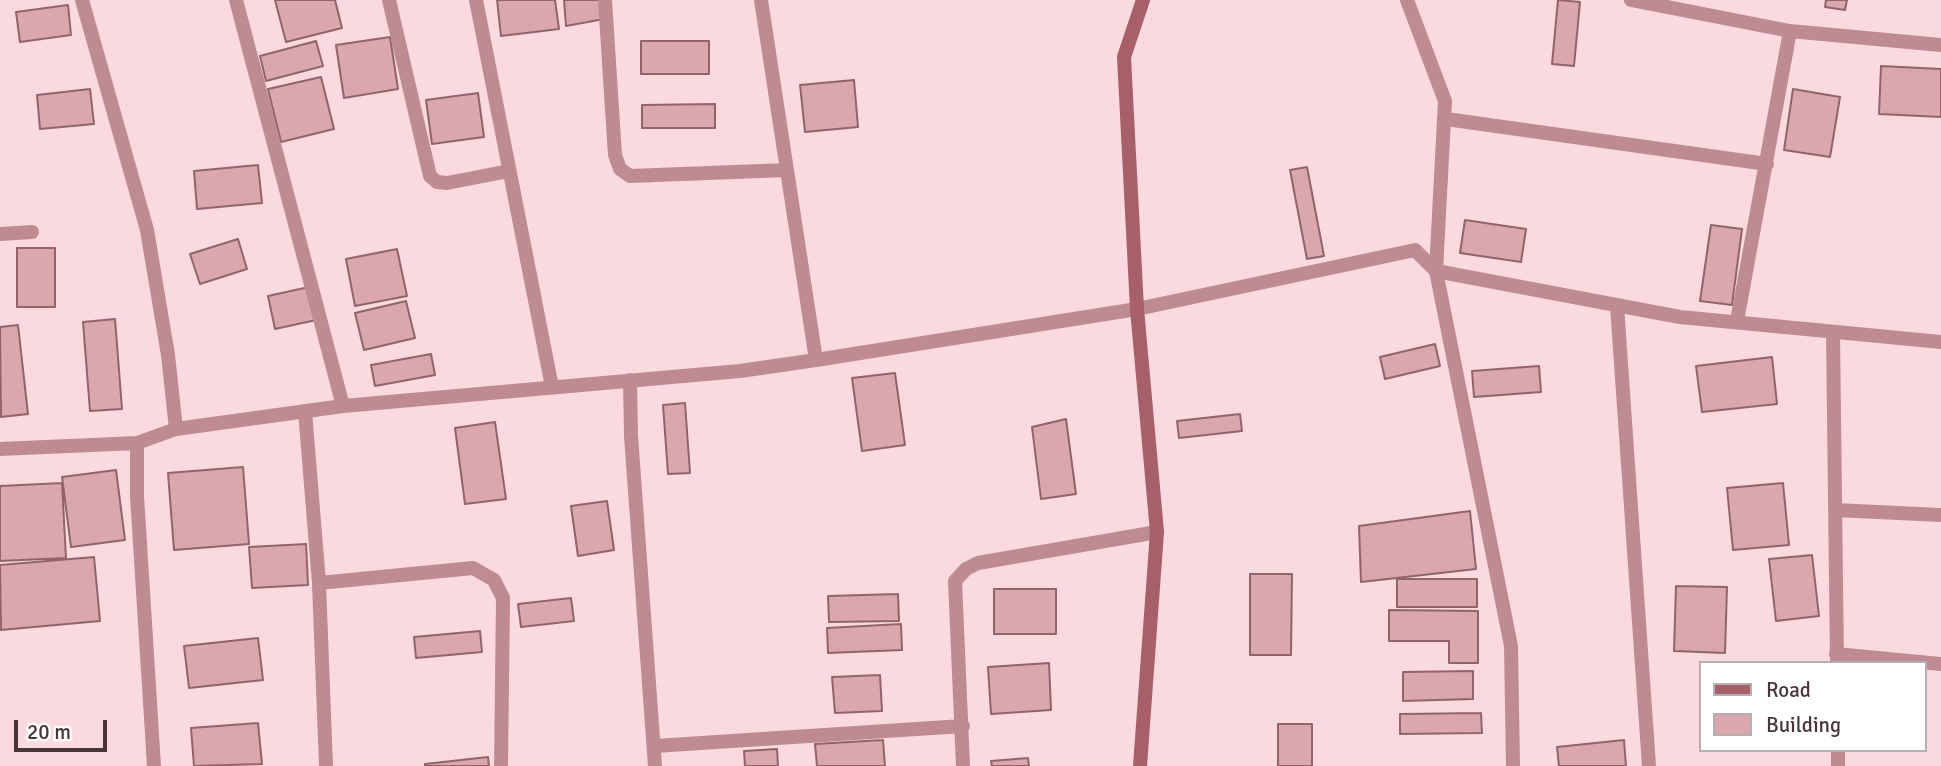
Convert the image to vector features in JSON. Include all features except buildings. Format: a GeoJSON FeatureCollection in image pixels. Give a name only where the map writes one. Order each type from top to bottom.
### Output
{"type":"FeatureCollection","features":[{"type":"Feature","properties":{"kind":"street"},"geometry":{"type":"LineString","coordinates":[[82,0],[147,230],[168,355],[176,429]]}},
{"type":"Feature","properties":{"kind":"street"},"geometry":{"type":"LineString","coordinates":[[236,0],[343,405]]}},
{"type":"Feature","properties":{"kind":"street"},"geometry":{"type":"LineString","coordinates":[[389,0],[430,176],[437,182],[447,183],[509,171]]}},
{"type":"Feature","properties":{"kind":"street"},"geometry":{"type":"LineString","coordinates":[[476,0],[552,387]]}},
{"type":"Feature","properties":{"kind":"street"},"geometry":{"type":"LineString","coordinates":[[605,0],[615,155],[620,169],[631,176],[787,170]]}},
{"type":"Feature","properties":{"kind":"street"},"geometry":{"type":"LineString","coordinates":[[761,0],[816,360]]}},
{"type":"Feature","properties":{"kind":"street"},"geometry":{"type":"LineString","coordinates":[[1140,766],[1157,531],[1137,309],[1124,57],[1143,0]]}},
{"type":"Feature","properties":{"kind":"street"},"geometry":{"type":"LineString","coordinates":[[1407,0],[1445,101],[1436,271],[1511,646],[1513,766]]}},
{"type":"Feature","properties":{"kind":"street"},"geometry":{"type":"LineString","coordinates":[[1631,0],[1790,31],[1941,45]]}},
{"type":"Feature","properties":{"kind":"street"},"geometry":{"type":"LineString","coordinates":[[1737,321],[1790,31]]}},
{"type":"Feature","properties":{"kind":"street"},"geometry":{"type":"LineString","coordinates":[[1446,119],[1767,164]]}},
{"type":"Feature","properties":{"kind":"street"},"geometry":{"type":"LineString","coordinates":[[0,234],[32,232]]}},
{"type":"Feature","properties":{"kind":"street"},"geometry":{"type":"LineString","coordinates":[[0,449],[137,443],[176,429],[343,405],[631,380],[816,360],[1137,309],[1415,250],[1436,271],[1680,317],[1941,342]]}},
{"type":"Feature","properties":{"kind":"street"},"geometry":{"type":"LineString","coordinates":[[1618,306],[1649,766]]}},
{"type":"Feature","properties":{"kind":"street"},"geometry":{"type":"LineString","coordinates":[[1833,332],[1836,658],[1888,661]]}},
{"type":"Feature","properties":{"kind":"street"},"geometry":{"type":"LineString","coordinates":[[631,380],[631,436],[655,766]]}},
{"type":"Feature","properties":{"kind":"street"},"geometry":{"type":"LineString","coordinates":[[305,411],[319,583],[326,766]]}},
{"type":"Feature","properties":{"kind":"street"},"geometry":{"type":"LineString","coordinates":[[137,443],[137,496],[154,766]]}},
{"type":"Feature","properties":{"kind":"street"},"geometry":{"type":"LineString","coordinates":[[1835,510],[1941,514]]}},
{"type":"Feature","properties":{"kind":"street"},"geometry":{"type":"LineString","coordinates":[[962,766],[963,726],[955,581],[966,569],[978,563],[1157,531]]}},
{"type":"Feature","properties":{"kind":"street"},"geometry":{"type":"LineString","coordinates":[[319,583],[472,568],[494,580],[503,598],[501,766]]}},
{"type":"Feature","properties":{"kind":"street"},"geometry":{"type":"LineString","coordinates":[[655,746],[963,726]]}}]}
